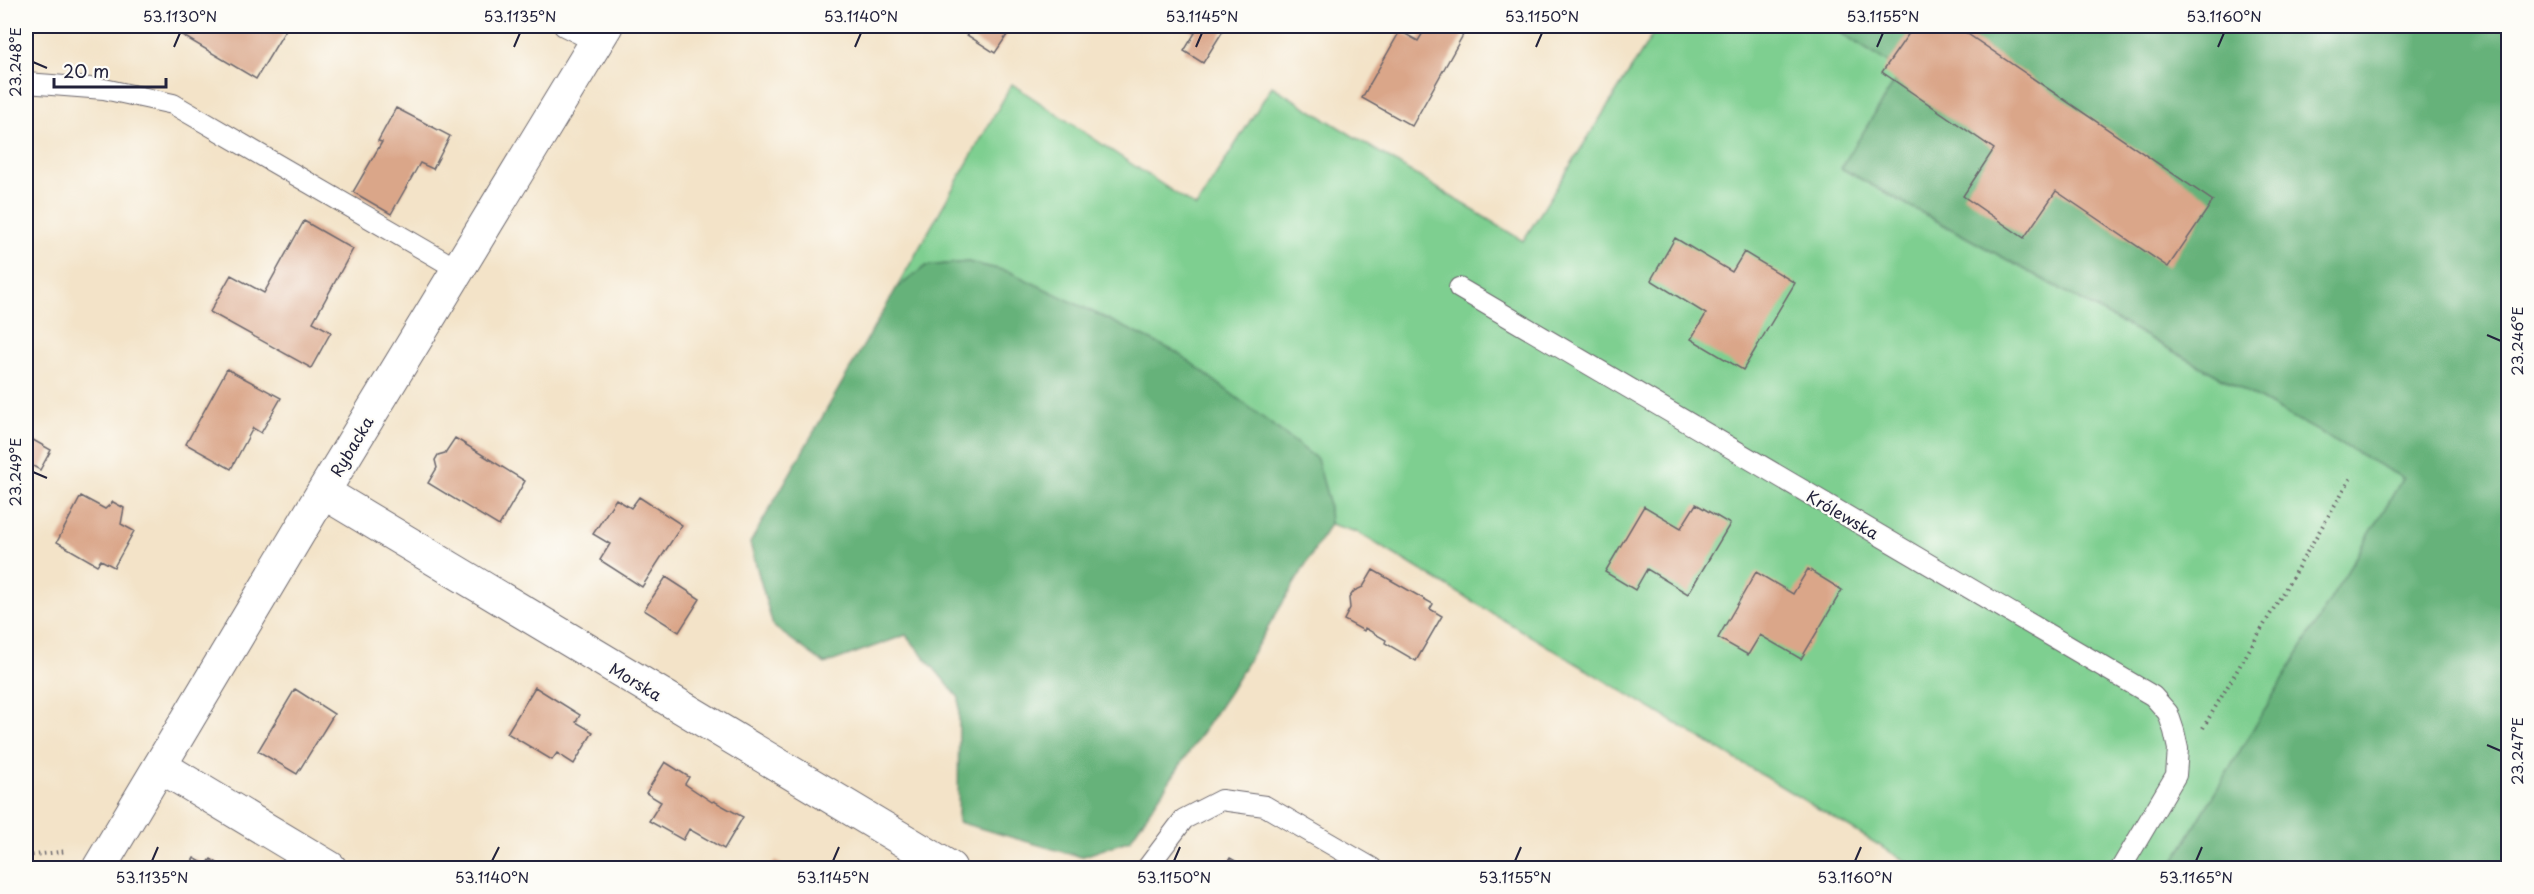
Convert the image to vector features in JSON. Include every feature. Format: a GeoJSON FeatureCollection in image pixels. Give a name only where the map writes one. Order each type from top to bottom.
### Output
{"type":"FeatureCollection","features":[{"type":"Feature","properties":{"kind":"street","name":"Rybacka"},"geometry":{"type":"LineString","coordinates":[[99,868],[323,492],[601,34]]}},
{"type":"Feature","properties":{"kind":"street","name":"Morska"},"geometry":{"type":"LineString","coordinates":[[323,492],[950,868]]}},
{"type":"Feature","properties":{"kind":"street"},"geometry":{"type":"LineString","coordinates":[[160,766],[330,868]]}},
{"type":"Feature","properties":{"kind":"lane"},"geometry":{"type":"LineString","coordinates":[[564,26],[601,34]]}},
{"type":"Feature","properties":{"kind":"lane"},"geometry":{"type":"LineString","coordinates":[[26,83],[104,89],[173,104],[459,270]]}},
{"type":"Feature","properties":{"kind":"lane","name":"Królewska"},"geometry":{"type":"LineString","coordinates":[[1459,288],[2153,696],[2168,713],[2174,731],[2178,749],[2176,775]]}},
{"type":"Feature","properties":{"kind":"lane"},"geometry":{"type":"LineString","coordinates":[[2121,868],[2176,775]]}},
{"type":"Feature","properties":{"kind":"lane"},"geometry":{"type":"LineString","coordinates":[[1147,868],[1184,819],[1221,800],[1265,806],[1372,868]]}},
{"type":"Feature","properties":{"kind":"path"},"geometry":{"type":"LineString","coordinates":[[2176,775],[2352,476]]}},
{"type":"Feature","properties":{"kind":"green space"},"geometry":{"type":"Polygon","coordinates":[[[1658,26],[1830,26],[1901,71],[1842,169],[2403,478],[2170,868],[1917,868],[1357,532],[1330,524],[1328,499],[1010,272],[968,262],[926,266],[896,289],[1012,84],[1196,207],[1272,86],[1523,241],[1658,26]]]}},
{"type":"Feature","properties":{"kind":"green space"},"geometry":{"type":"Polygon","coordinates":[[[1830,26],[2508,26],[2508,868],[2170,868],[2403,478],[1841,168],[1901,71],[1830,26]]]}},
{"type":"Feature","properties":{"kind":"green space"},"geometry":{"type":"Polygon","coordinates":[[[968,262],[1010,272],[1178,353],[1317,459],[1328,499],[1330,524],[1230,691],[1130,840],[1081,857],[958,822],[959,698],[906,635],[825,664],[773,626],[750,543],[896,289],[926,266],[968,262]]]}},
{"type":"Feature","properties":{"kind":"building"},"geometry":{"type":"Polygon","coordinates":[[[185,26],[288,26],[256,79],[180,34],[185,26]]]}},
{"type":"Feature","properties":{"kind":"building"},"geometry":{"type":"Polygon","coordinates":[[[953,26],[1013,26],[995,53],[953,26]]]}},
{"type":"Feature","properties":{"kind":"building"},"geometry":{"type":"Polygon","coordinates":[[[1183,26],[1226,26],[1203,63],[1184,51],[1195,33],[1183,26]]]}},
{"type":"Feature","properties":{"kind":"building"},"geometry":{"type":"Polygon","coordinates":[[[1427,26],[1468,26],[1412,126],[1362,98],[1400,31],[1418,41],[1427,26]]]}},
{"type":"Feature","properties":{"kind":"building"},"geometry":{"type":"Polygon","coordinates":[[[1914,26],[1956,26],[2213,201],[2168,267],[2056,191],[2024,238],[1963,196],[1994,149],[1882,72],[1914,26]]]}},
{"type":"Feature","properties":{"kind":"building"},"geometry":{"type":"Polygon","coordinates":[[[396,108],[450,136],[433,169],[420,163],[391,214],[353,192],[382,142],[378,141],[396,108]]]}},
{"type":"Feature","properties":{"kind":"building"},"geometry":{"type":"Polygon","coordinates":[[[304,221],[353,249],[313,322],[331,332],[311,368],[210,312],[231,275],[264,293],[304,221]]]}},
{"type":"Feature","properties":{"kind":"building"},"geometry":{"type":"Polygon","coordinates":[[[1675,238],[1732,272],[1744,252],[1795,283],[1743,370],[1691,339],[1706,314],[1651,280],[1675,238]]]}},
{"type":"Feature","properties":{"kind":"building"},"geometry":{"type":"Polygon","coordinates":[[[227,369],[281,398],[261,433],[253,428],[231,469],[186,444],[227,369]]]}},
{"type":"Feature","properties":{"kind":"building"},"geometry":{"type":"Polygon","coordinates":[[[26,436],[51,450],[40,470],[26,462],[26,436]]]}},
{"type":"Feature","properties":{"kind":"building"},"geometry":{"type":"Polygon","coordinates":[[[455,438],[525,481],[499,526],[428,483],[437,468],[435,460],[438,455],[445,453],[455,438]]]}},
{"type":"Feature","properties":{"kind":"building"},"geometry":{"type":"Polygon","coordinates":[[[81,496],[105,509],[113,502],[124,508],[121,524],[134,531],[114,567],[101,560],[97,565],[57,542],[81,496]]]}},
{"type":"Feature","properties":{"kind":"building"},"geometry":{"type":"Polygon","coordinates":[[[639,497],[682,525],[642,587],[600,560],[610,544],[593,534],[616,499],[631,508],[639,497]]]}},
{"type":"Feature","properties":{"kind":"building"},"geometry":{"type":"Polygon","coordinates":[[[1696,504],[1730,524],[1688,594],[1647,569],[1635,590],[1605,572],[1644,506],[1681,528],[1696,504]]]}},
{"type":"Feature","properties":{"kind":"building"},"geometry":{"type":"Polygon","coordinates":[[[1808,569],[1842,590],[1801,659],[1760,635],[1748,655],[1718,638],[1756,572],[1793,594],[1808,569]]]}},
{"type":"Feature","properties":{"kind":"building"},"geometry":{"type":"Polygon","coordinates":[[[1373,570],[1433,604],[1430,609],[1442,616],[1416,661],[1365,628],[1364,631],[1344,620],[1350,608],[1349,598],[1354,591],[1363,587],[1373,570]]]}},
{"type":"Feature","properties":{"kind":"building"},"geometry":{"type":"Polygon","coordinates":[[[666,577],[700,599],[679,632],[644,610],[666,577]]]}},
{"type":"Feature","properties":{"kind":"building"},"geometry":{"type":"Polygon","coordinates":[[[535,687],[580,715],[576,722],[593,732],[574,764],[557,753],[552,760],[507,733],[535,687]]]}},
{"type":"Feature","properties":{"kind":"building"},"geometry":{"type":"Polygon","coordinates":[[[295,689],[334,714],[297,774],[258,751],[295,689]]]}},
{"type":"Feature","properties":{"kind":"building"},"geometry":{"type":"Polygon","coordinates":[[[665,762],[689,777],[685,784],[712,802],[743,817],[724,849],[689,829],[683,840],[649,821],[661,802],[646,793],[665,762]]]}},
{"type":"Feature","properties":{"kind":"building"},"geometry":{"type":"Polygon","coordinates":[[[194,858],[206,865],[211,859],[225,868],[188,868],[194,858]]]}},
{"type":"Feature","properties":{"kind":"building"},"geometry":{"type":"Polygon","coordinates":[[[1230,858],[1248,868],[1224,868],[1230,858]]]}},
{"type":"Feature","properties":{"kind":"building"},"geometry":{"type":"Polygon","coordinates":[[[775,861],[787,868],[770,868],[775,861]]]}}]}
